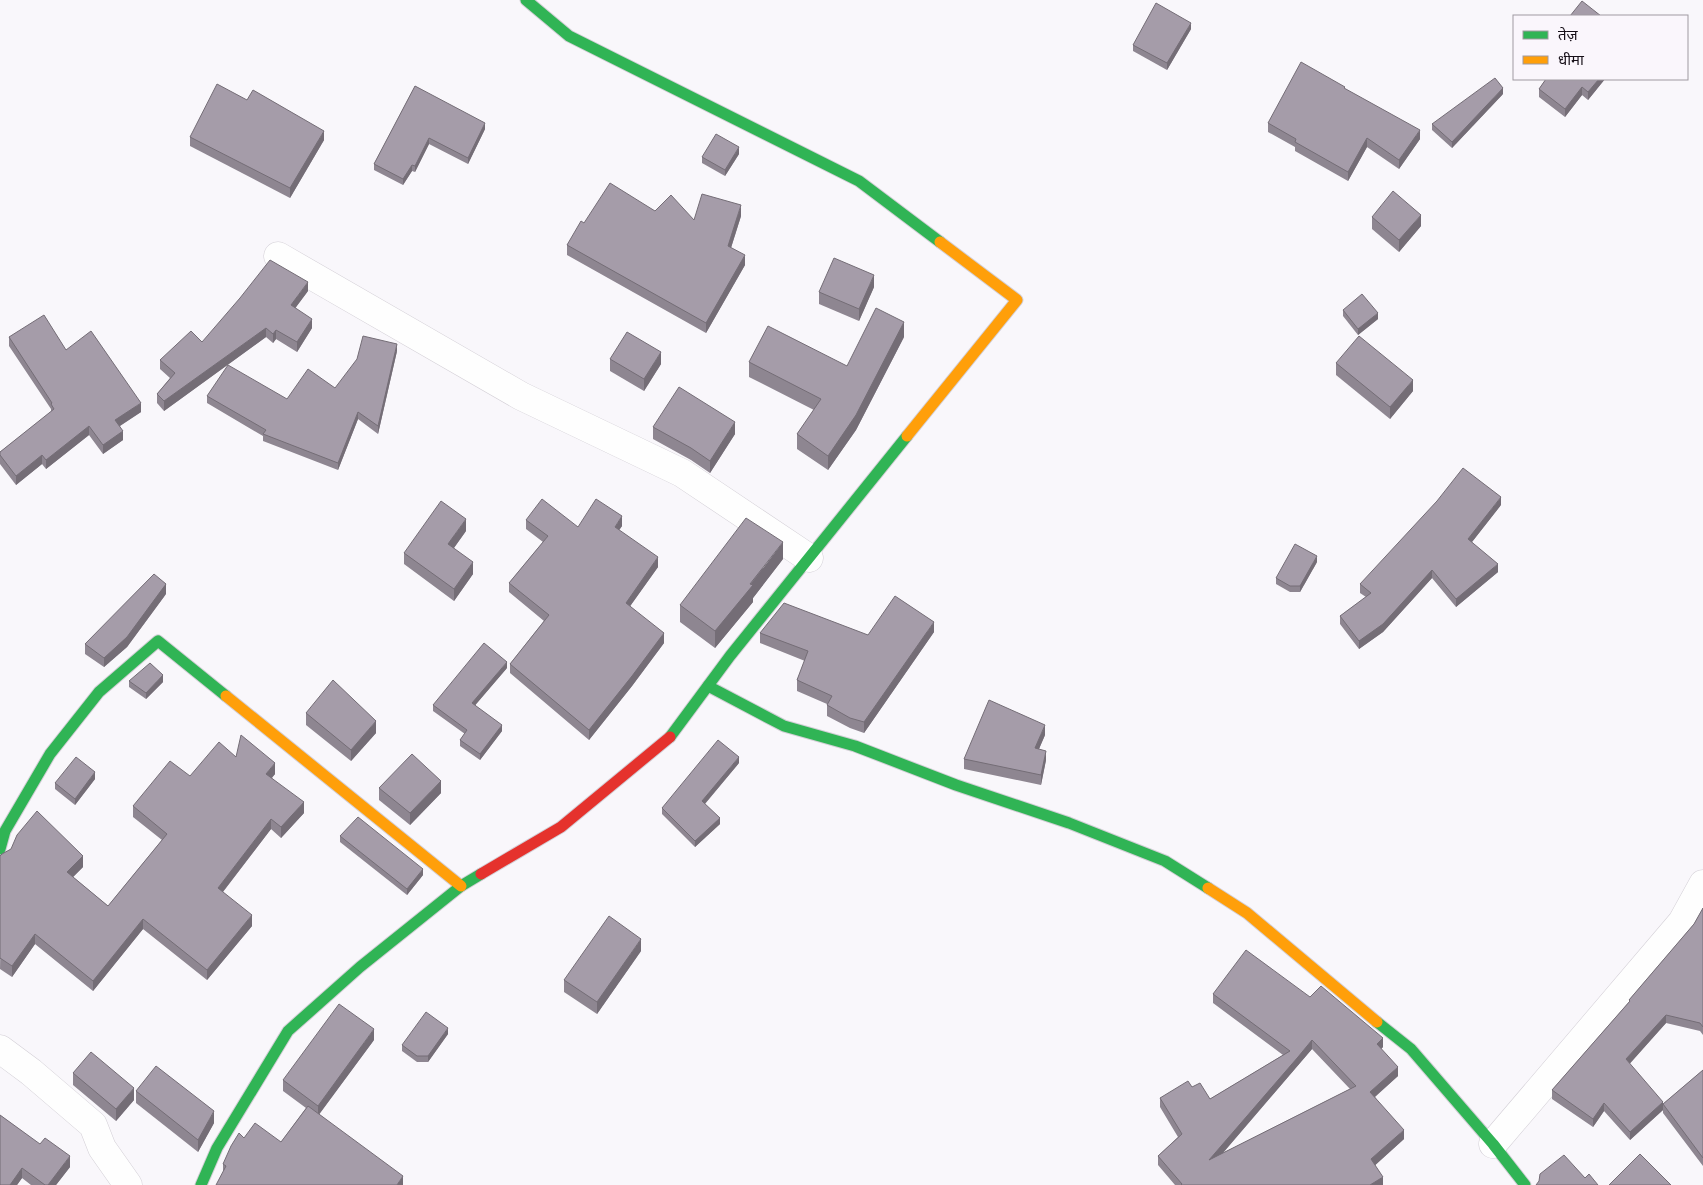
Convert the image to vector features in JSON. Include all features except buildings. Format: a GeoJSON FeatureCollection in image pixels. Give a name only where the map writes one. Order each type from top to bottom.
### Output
{"type":"FeatureCollection","features":[{"type":"Feature","properties":{"kind":"street"},"geometry":{"type":"LineString","coordinates":[[201,1185],[217,1148],[288,1031],[360,967],[461,886],[561,826],[669,738],[730,656],[1016,300],[859,180],[569,36],[526,0]]}},
{"type":"Feature","properties":{"kind":"street"},"geometry":{"type":"LineString","coordinates":[[278,256],[521,396],[682,473],[809,558]]}},
{"type":"Feature","properties":{"kind":"street"},"geometry":{"type":"LineString","coordinates":[[0,849],[5,831],[50,754],[99,692],[158,641],[461,886]]}},
{"type":"Feature","properties":{"kind":"street"},"geometry":{"type":"LineString","coordinates":[[708,686],[784,726],[854,746],[956,785],[1069,823],[1165,861],[1247,913],[1411,1049],[1448,1095],[1493,1144],[1525,1185]]}},
{"type":"Feature","properties":{"kind":"street"},"geometry":{"type":"LineString","coordinates":[[1493,1144],[1682,922],[1703,884]]}},
{"type":"Feature","properties":{"kind":"street"},"geometry":{"type":"LineString","coordinates":[[0,1049],[31,1072],[93,1126],[102,1148],[128,1185]]}},
{"type":"Feature","properties":{"kind":"traffic: fast"},"geometry":{"type":"LineString","coordinates":[[526,0],[569,36],[859,181],[940,242]]}},
{"type":"Feature","properties":{"kind":"traffic: fast"},"geometry":{"type":"LineString","coordinates":[[670,737],[730,656],[907,436]]}},
{"type":"Feature","properties":{"kind":"traffic: fast"},"geometry":{"type":"LineString","coordinates":[[0,849],[5,831],[50,754],[99,692],[158,641],[226,696]]}},
{"type":"Feature","properties":{"kind":"traffic: fast"},"geometry":{"type":"LineString","coordinates":[[708,686],[784,726],[855,746],[956,785],[1069,823],[1165,861],[1208,888]]}},
{"type":"Feature","properties":{"kind":"traffic: fast"},"geometry":{"type":"LineString","coordinates":[[201,1185],[217,1148],[288,1031],[360,967],[461,886],[481,874]]}},
{"type":"Feature","properties":{"kind":"traffic: fast"},"geometry":{"type":"LineString","coordinates":[[1377,1022],[1411,1049],[1493,1144],[1525,1185]]}},
{"type":"Feature","properties":{"kind":"traffic: slow"},"geometry":{"type":"LineString","coordinates":[[907,436],[1017,300],[940,242]]}},
{"type":"Feature","properties":{"kind":"traffic: slow"},"geometry":{"type":"LineString","coordinates":[[226,696],[461,886]]}},
{"type":"Feature","properties":{"kind":"traffic: slow"},"geometry":{"type":"LineString","coordinates":[[1208,888],[1247,913],[1377,1022]]}},
{"type":"Feature","properties":{"kind":"traffic: jam"},"geometry":{"type":"LineString","coordinates":[[481,874],[561,827],[670,737]]}}]}
